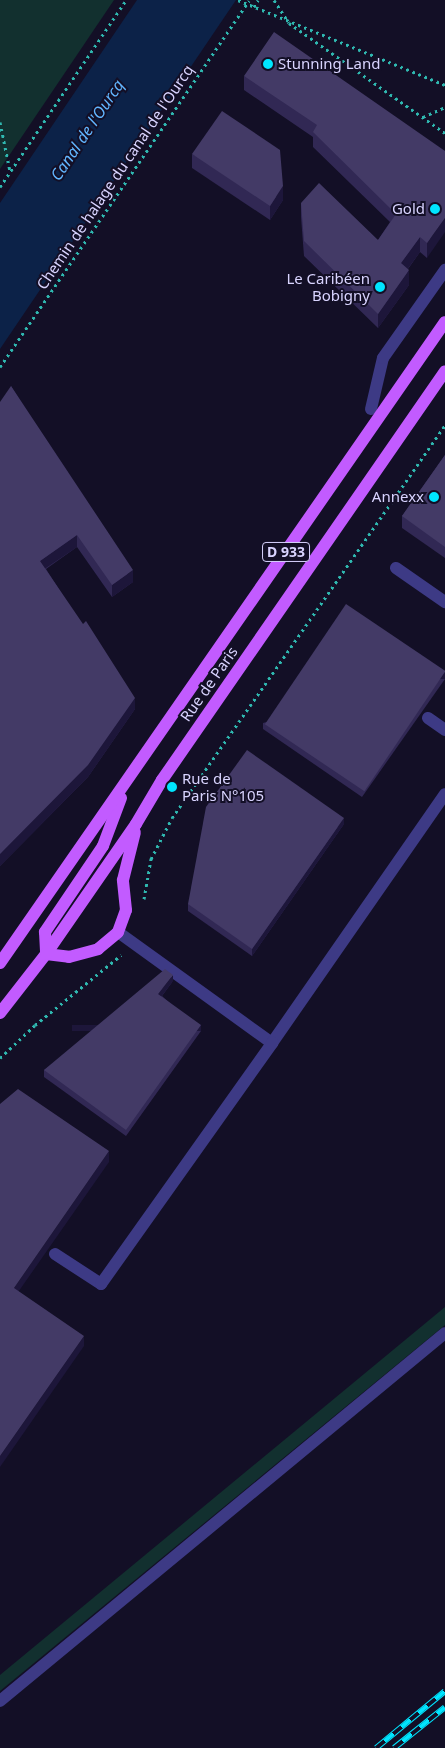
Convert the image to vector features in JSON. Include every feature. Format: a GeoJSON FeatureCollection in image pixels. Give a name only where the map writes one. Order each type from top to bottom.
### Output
{"type":"FeatureCollection","features":[{"type":"Feature","properties":{"kind":"main road","name":"Rue de Paris"},"geometry":{"type":"LineString","coordinates":[[0,963],[445,322]]}},
{"type":"Feature","properties":{"kind":"main road","name":"Rue de Paris"},"geometry":{"type":"LineString","coordinates":[[0,1013],[46,954],[136,824],[162,780],[445,372]]}},
{"type":"Feature","properties":{"kind":"main road"},"geometry":{"type":"LineString","coordinates":[[126,782],[103,846],[45,932],[46,954],[69,957],[98,949],[118,932],[126,910],[123,880],[136,824]]}},
{"type":"Feature","properties":{"kind":"street"},"geometry":{"type":"LineString","coordinates":[[371,410],[383,358],[445,270]]}},
{"type":"Feature","properties":{"kind":"street"},"geometry":{"type":"LineString","coordinates":[[396,568],[445,602]]}},
{"type":"Feature","properties":{"kind":"street"},"geometry":{"type":"LineString","coordinates":[[428,718],[445,730]]}},
{"type":"Feature","properties":{"kind":"street"},"geometry":{"type":"LineString","coordinates":[[54,1254],[100,1284],[272,1043],[445,794]]}},
{"type":"Feature","properties":{"kind":"street"},"geometry":{"type":"LineString","coordinates":[[118,932],[272,1043]]}},
{"type":"Feature","properties":{"kind":"street"},"geometry":{"type":"LineString","coordinates":[[0,1701],[445,1333]]}},
{"type":"Feature","properties":{"kind":"path"},"geometry":{"type":"LineString","coordinates":[[0,187],[126,0]]}},
{"type":"Feature","properties":{"kind":"path"},"geometry":{"type":"LineString","coordinates":[[238,0],[445,85]]}},
{"type":"Feature","properties":{"kind":"path","name":"Chemin de halage du canal de l'Ourcq"},"geometry":{"type":"LineString","coordinates":[[0,367],[249,0]]}},
{"type":"Feature","properties":{"kind":"path"},"geometry":{"type":"LineString","coordinates":[[254,7],[258,0]]}},
{"type":"Feature","properties":{"kind":"path"},"geometry":{"type":"LineString","coordinates":[[274,0],[288,23],[445,133]]}},
{"type":"Feature","properties":{"kind":"path"},"geometry":{"type":"LineString","coordinates":[[422,117],[445,107]]}},
{"type":"Feature","properties":{"kind":"path"},"geometry":{"type":"LineString","coordinates":[[0,122],[10,172]]}},
{"type":"Feature","properties":{"kind":"path"},"geometry":{"type":"LineString","coordinates":[[143,904],[151,859],[172,818],[445,425]]}},
{"type":"Feature","properties":{"kind":"path"},"geometry":{"type":"LineString","coordinates":[[0,1058],[35,1025],[116,960],[131,942]]}},
{"type":"Feature","properties":{"kind":"green space"},"geometry":{"type":"Polygon","coordinates":[[[0,0],[114,0],[0,169],[0,0]]]}},
{"type":"Feature","properties":{"kind":"green space"},"geometry":{"type":"Polygon","coordinates":[[[445,1307],[445,1325],[0,1691],[0,1675],[445,1307]]]}},
{"type":"Feature","properties":{"kind":"water","name":"Canal de l'Ourcq"},"geometry":{"type":"Polygon","coordinates":[[[137,0],[236,0],[0,349],[0,203],[137,0]]]}},
{"type":"Feature","properties":{"kind":"building"},"geometry":{"type":"Polygon","coordinates":[[[274,32],[445,151],[445,218],[427,243],[420,237],[401,263],[409,270],[378,314],[304,241],[301,203],[319,183],[378,240],[396,214],[313,132],[317,125],[244,76],[274,32]]]}},
{"type":"Feature","properties":{"kind":"building"},"geometry":{"type":"Polygon","coordinates":[[[222,111],[280,150],[283,186],[270,206],[192,154],[222,111]]]}},
{"type":"Feature","properties":{"kind":"building"},"geometry":{"type":"Polygon","coordinates":[[[11,386],[133,570],[112,585],[77,535],[40,561],[83,624],[86,621],[135,698],[88,765],[0,854],[0,402],[11,386]]]}},
{"type":"Feature","properties":{"kind":"building","name":"Annexx"},"geometry":{"type":"Polygon","coordinates":[[[445,455],[445,547],[402,516],[445,455]]]}},
{"type":"Feature","properties":{"kind":"building"},"geometry":{"type":"Polygon","coordinates":[[[346,604],[445,671],[364,791],[265,724],[346,604]]]}},
{"type":"Feature","properties":{"kind":"building"},"geometry":{"type":"Polygon","coordinates":[[[247,750],[344,818],[252,949],[188,904],[206,807],[247,750]]]}},
{"type":"Feature","properties":{"kind":"building"},"geometry":{"type":"Polygon","coordinates":[[[165,969],[173,975],[158,994],[201,1025],[126,1130],[44,1070],[165,969]]]}},
{"type":"Feature","properties":{"kind":"building"},"geometry":{"type":"Polygon","coordinates":[[[18,1089],[109,1151],[14,1288],[84,1336],[0,1456],[0,1104],[18,1089]]]}},
{"type":"Feature","properties":{"kind":"railway"},"geometry":{"type":"LineString","coordinates":[[376,1748],[445,1691]]}},
{"type":"Feature","properties":{"kind":"railway"},"geometry":{"type":"LineString","coordinates":[[394,1748],[445,1707]]}},
{"type":"Feature","properties":{"kind":"place","name":"Stunning Land"},"geometry":{"type":"Point","coordinates":[268,64]}},
{"type":"Feature","properties":{"kind":"place","name":"Gold"},"geometry":{"type":"Point","coordinates":[435,209]}},
{"type":"Feature","properties":{"kind":"place","name":"Le Caribéen Bobigny"},"geometry":{"type":"Point","coordinates":[380,287]}},
{"type":"Feature","properties":{"kind":"place","name":"Annexx"},"geometry":{"type":"Point","coordinates":[434,497]}},
{"type":"Feature","properties":{"kind":"place","name":"Rue de Paris N°105"},"geometry":{"type":"Point","coordinates":[172,787]}}]}
